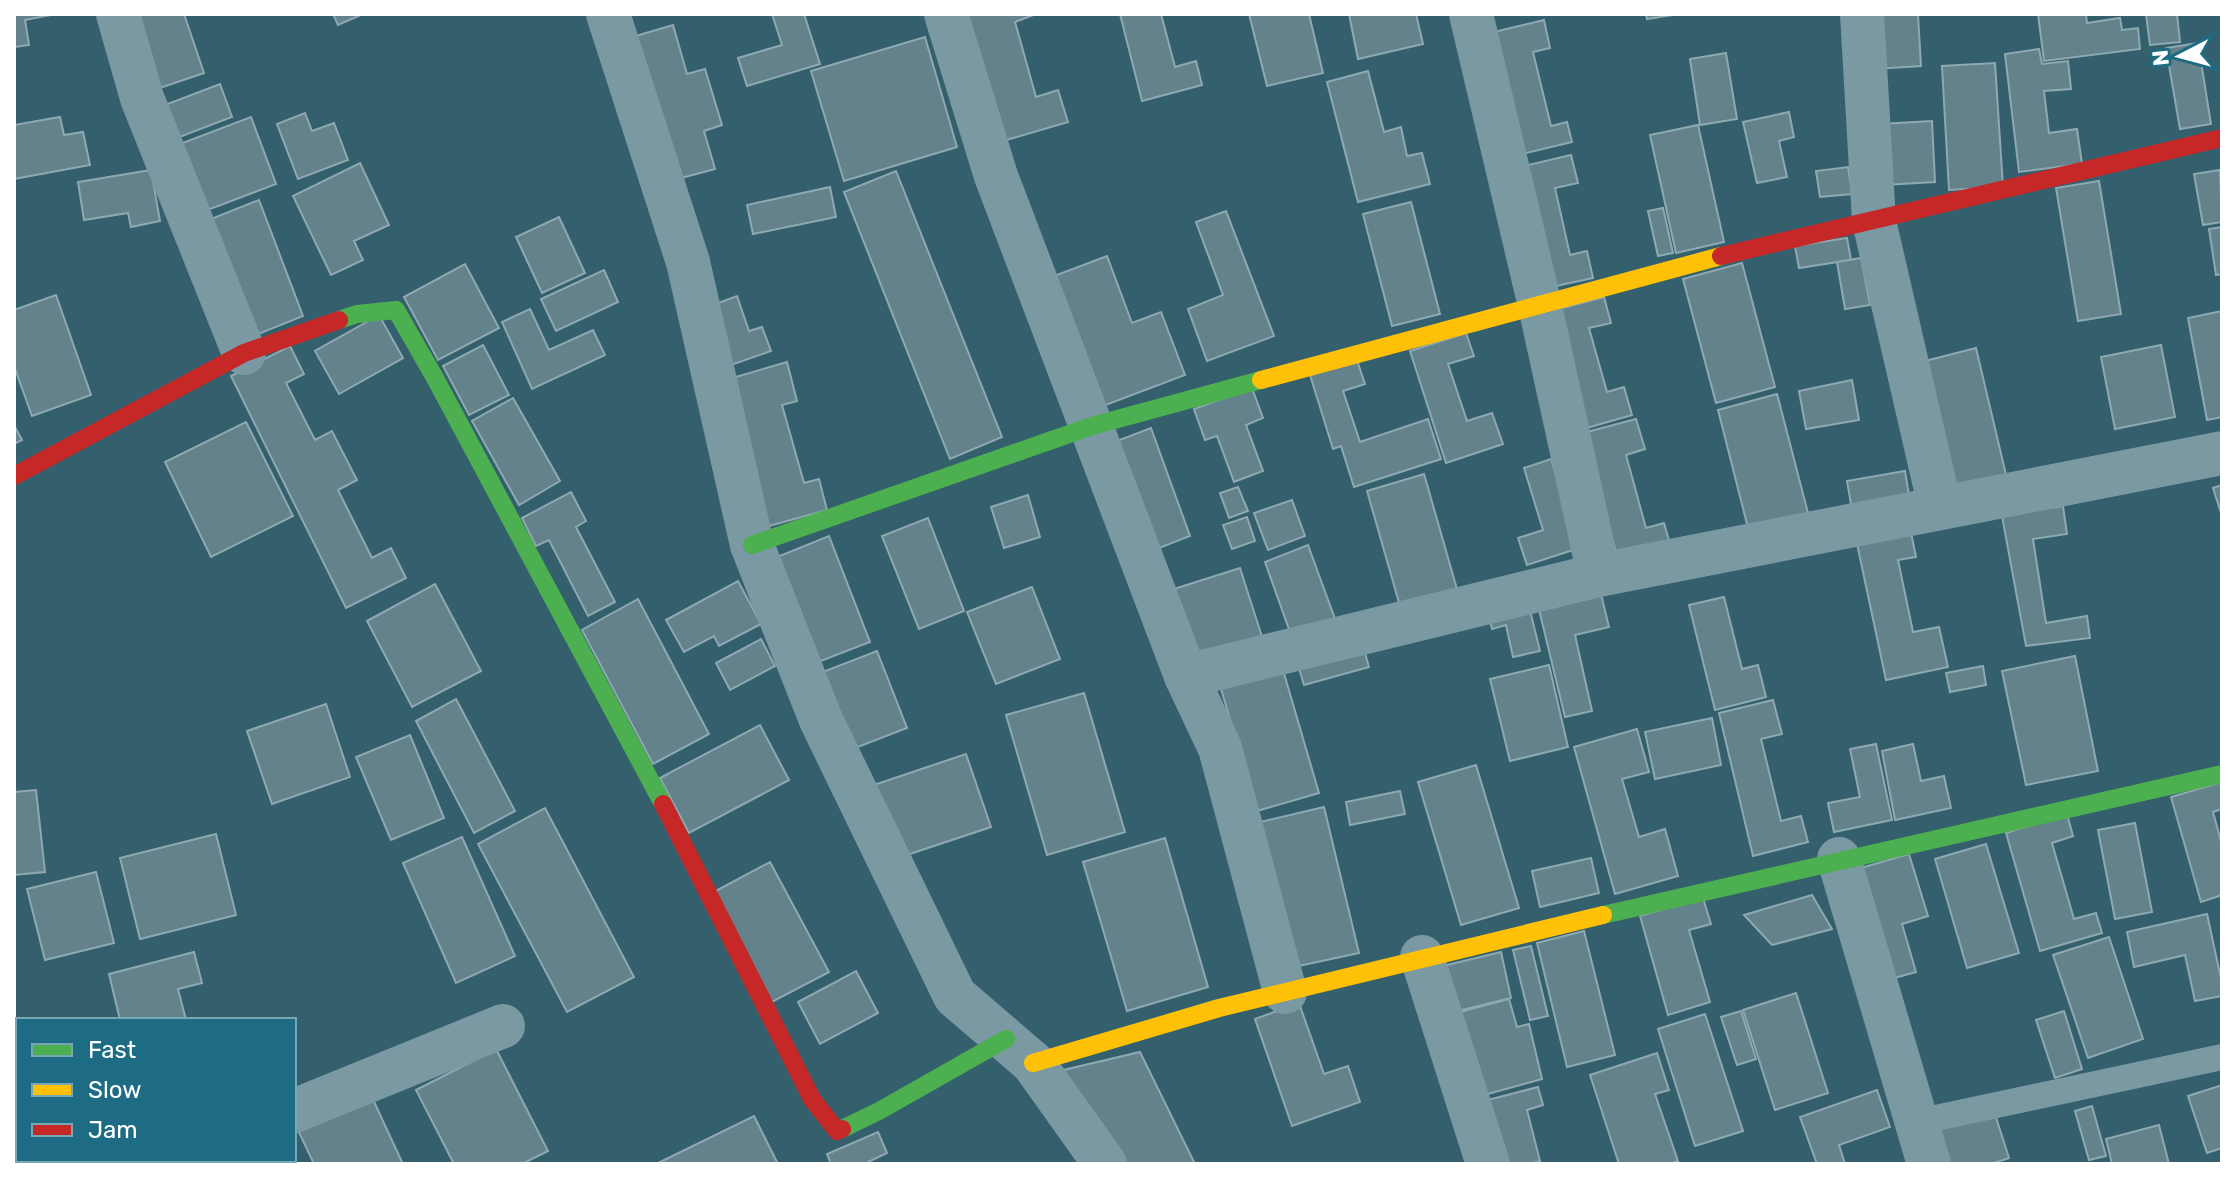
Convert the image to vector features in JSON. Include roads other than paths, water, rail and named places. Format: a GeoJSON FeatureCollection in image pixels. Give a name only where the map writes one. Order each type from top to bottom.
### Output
{"type":"FeatureCollection","features":[{"type":"Feature","properties":{"kind":"street"},"geometry":{"type":"LineString","coordinates":[[118,14],[142,98],[244,353]]}},
{"type":"Feature","properties":{"kind":"street"},"geometry":{"type":"LineString","coordinates":[[608,14],[688,262],[752,545],[821,720],[955,996],[1019,1051],[1105,1164]]}},
{"type":"Feature","properties":{"kind":"street"},"geometry":{"type":"LineString","coordinates":[[946,14],[996,176],[1186,676],[1220,748],[1285,992]]}},
{"type":"Feature","properties":{"kind":"street"},"geometry":{"type":"LineString","coordinates":[[1471,14],[1599,575]]}},
{"type":"Feature","properties":{"kind":"street"},"geometry":{"type":"LineString","coordinates":[[1862,14],[1874,221],[1940,507]]}},
{"type":"Feature","properties":{"kind":"street"},"geometry":{"type":"LineString","coordinates":[[752,545],[1092,426],[1663,270],[2222,138]]}},
{"type":"Feature","properties":{"kind":"street"},"geometry":{"type":"LineString","coordinates":[[14,476],[244,353],[357,314],[396,310],[683,842],[812,1099],[837,1131],[1019,1051],[1098,1041],[1422,957],[1839,859],[2222,774]]}},
{"type":"Feature","properties":{"kind":"street"},"geometry":{"type":"LineString","coordinates":[[1186,676],[1599,575],[2222,453]]}},
{"type":"Feature","properties":{"kind":"street"},"geometry":{"type":"LineString","coordinates":[[1839,859],[1929,1164]]}},
{"type":"Feature","properties":{"kind":"street"},"geometry":{"type":"LineString","coordinates":[[1422,957],[1488,1164]]}},
{"type":"Feature","properties":{"kind":"street"},"geometry":{"type":"LineString","coordinates":[[296,1110],[503,1026]]}},
{"type":"Feature","properties":{"kind":"lane"},"geometry":{"type":"LineString","coordinates":[[1917,1122],[2222,1057]]}}]}
